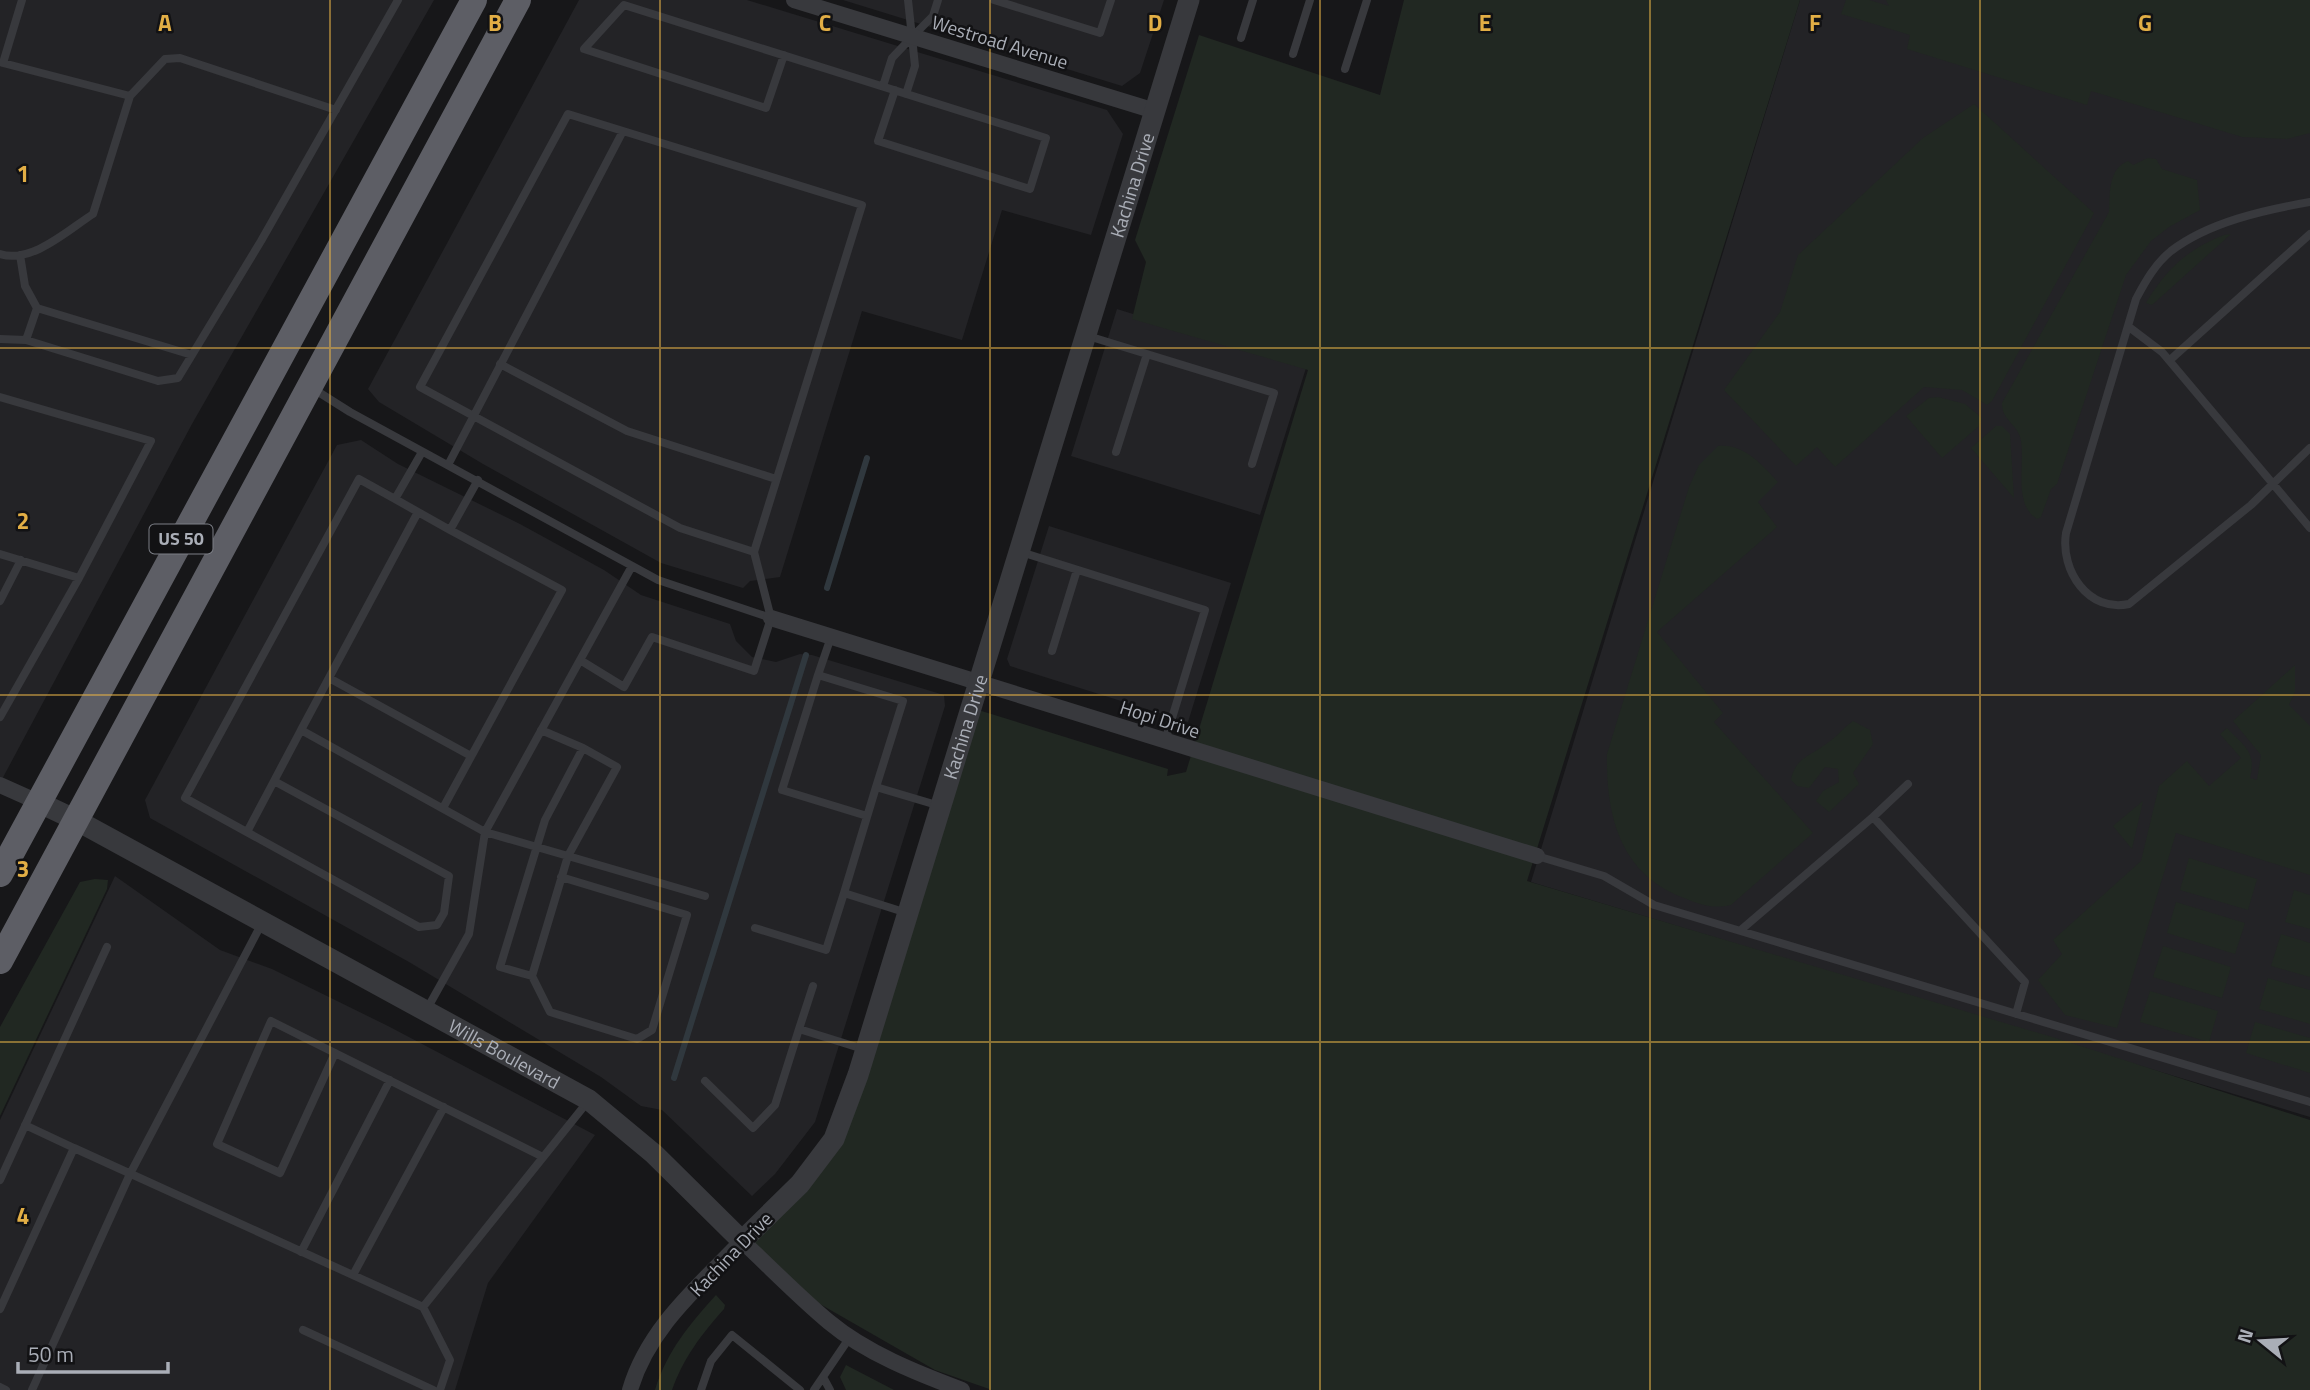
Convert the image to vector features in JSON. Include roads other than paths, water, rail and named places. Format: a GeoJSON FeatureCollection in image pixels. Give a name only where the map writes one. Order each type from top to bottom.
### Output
{"type":"FeatureCollection","features":[{"type":"Feature","properties":{"kind":"highway","name":"US 50"},"geometry":{"type":"LineString","coordinates":[[0,874],[474,0]]}},
{"type":"Feature","properties":{"kind":"highway","name":"US 50"},"geometry":{"type":"LineString","coordinates":[[0,961],[518,0]]}},
{"type":"Feature","properties":{"kind":"street","name":"Westroad Avenue"},"geometry":{"type":"LineString","coordinates":[[794,0],[1155,111]]}},
{"type":"Feature","properties":{"kind":"street","name":"Kachina Drive"},"geometry":{"type":"LineString","coordinates":[[630,1390],[637,1366],[667,1319],[800,1184],[834,1139],[866,1050],[977,681],[1189,0]]}},
{"type":"Feature","properties":{"kind":"street","name":"Hopi Drive"},"geometry":{"type":"LineString","coordinates":[[771,618],[977,681],[1164,743],[1537,856]]}},
{"type":"Feature","properties":{"kind":"street","name":"Wills Boulevard"},"geometry":{"type":"LineString","coordinates":[[0,785],[76,820],[589,1100],[654,1154],[742,1241],[830,1322],[850,1337],[943,1387],[962,1390]]}},
{"type":"Feature","properties":{"kind":"lane"},"geometry":{"type":"LineString","coordinates":[[22,0],[1,64],[130,96]]}},
{"type":"Feature","properties":{"kind":"lane"},"geometry":{"type":"LineString","coordinates":[[0,339],[26,340],[158,381],[178,378],[398,0]]}},
{"type":"Feature","properties":{"kind":"lane"},"geometry":{"type":"LineString","coordinates":[[906,94],[915,66],[908,0]]}},
{"type":"Feature","properties":{"kind":"lane"},"geometry":{"type":"LineString","coordinates":[[883,86],[892,58],[933,16],[937,0]]}},
{"type":"Feature","properties":{"kind":"lane"},"geometry":{"type":"LineString","coordinates":[[994,0],[1100,33],[1111,0]]}},
{"type":"Feature","properties":{"kind":"lane"},"geometry":{"type":"LineString","coordinates":[[1241,38],[1253,0]]}},
{"type":"Feature","properties":{"kind":"lane"},"geometry":{"type":"LineString","coordinates":[[1293,54],[1310,0]]}},
{"type":"Feature","properties":{"kind":"lane"},"geometry":{"type":"LineString","coordinates":[[1345,69],[1367,0]]}},
{"type":"Feature","properties":{"kind":"lane"},"geometry":{"type":"LineString","coordinates":[[784,55],[766,108],[584,49],[624,5],[784,55],[883,86],[1046,138],[1030,189],[878,141],[895,90]]}},
{"type":"Feature","properties":{"kind":"lane"},"geometry":{"type":"LineString","coordinates":[[0,254],[20,256],[34,251],[93,214],[130,96],[165,59],[180,58],[336,110]]}},
{"type":"Feature","properties":{"kind":"lane"},"geometry":{"type":"LineString","coordinates":[[580,660],[624,687],[652,638],[754,671],[771,618],[754,552],[862,205],[568,114],[420,387],[680,528],[754,552]]}},
{"type":"Feature","properties":{"kind":"lane"},"geometry":{"type":"LineString","coordinates":[[448,465],[623,131]]}},
{"type":"Feature","properties":{"kind":"lane"},"geometry":{"type":"LineString","coordinates":[[2310,202],[2218,226],[2171,252],[2150,274],[2136,299],[2066,533],[2068,566],[2083,589],[2098,602],[2119,607],[2137,600],[2310,448]]}},
{"type":"Feature","properties":{"kind":"lane"},"geometry":{"type":"LineString","coordinates":[[2170,360],[2310,234]]}},
{"type":"Feature","properties":{"kind":"lane"},"geometry":{"type":"LineString","coordinates":[[20,256],[25,286],[37,308],[192,355]]}},
{"type":"Feature","properties":{"kind":"lane"},"geometry":{"type":"LineString","coordinates":[[26,340],[37,308]]}},
{"type":"Feature","properties":{"kind":"lane"},"geometry":{"type":"LineString","coordinates":[[2129,327],[2170,360],[2310,528]]}},
{"type":"Feature","properties":{"kind":"lane"},"geometry":{"type":"LineString","coordinates":[[1085,335],[1274,393],[1252,464]]}},
{"type":"Feature","properties":{"kind":"lane"},"geometry":{"type":"LineString","coordinates":[[1116,452],[1147,354]]}},
{"type":"Feature","properties":{"kind":"lane"},"geometry":{"type":"LineString","coordinates":[[500,364],[627,431],[776,479]]}},
{"type":"Feature","properties":{"kind":"lane"},"geometry":{"type":"LineString","coordinates":[[309,385],[422,452],[658,580],[771,618]]}},
{"type":"Feature","properties":{"kind":"lane"},"geometry":{"type":"LineString","coordinates":[[0,397],[151,441],[79,578],[0,717]]}},
{"type":"Feature","properties":{"kind":"lane"},"geometry":{"type":"LineString","coordinates":[[395,499],[422,452]]}},
{"type":"Feature","properties":{"kind":"lane"},"geometry":{"type":"LineString","coordinates":[[274,781],[449,876],[441,920],[437,925],[419,927],[186,798],[359,479],[562,590],[443,808]]}},
{"type":"Feature","properties":{"kind":"lane"},"geometry":{"type":"LineString","coordinates":[[450,530],[478,480]]}},
{"type":"Feature","properties":{"kind":"lane"},"geometry":{"type":"LineString","coordinates":[[247,832],[418,512]]}},
{"type":"Feature","properties":{"kind":"lane"},"geometry":{"type":"LineString","coordinates":[[1018,551],[1205,610],[1164,743]]}},
{"type":"Feature","properties":{"kind":"lane"},"geometry":{"type":"LineString","coordinates":[[0,554],[79,578]]}},
{"type":"Feature","properties":{"kind":"lane"},"geometry":{"type":"LineString","coordinates":[[0,601],[21,560]]}},
{"type":"Feature","properties":{"kind":"lane"},"geometry":{"type":"LineString","coordinates":[[426,1012],[469,934],[485,832],[632,566]]}},
{"type":"Feature","properties":{"kind":"lane"},"geometry":{"type":"LineString","coordinates":[[1052,651],[1077,570]]}},
{"type":"Feature","properties":{"kind":"lane"},"geometry":{"type":"LineString","coordinates":[[831,637],[782,790],[867,816]]}},
{"type":"Feature","properties":{"kind":"lane"},"geometry":{"type":"LineString","coordinates":[[755,928],[826,950],[903,701],[818,675]]}},
{"type":"Feature","properties":{"kind":"lane"},"geometry":{"type":"LineString","coordinates":[[329,678],[471,756]]}},
{"type":"Feature","properties":{"kind":"lane"},"geometry":{"type":"LineString","coordinates":[[301,730],[485,832],[705,896]]}},
{"type":"Feature","properties":{"kind":"lane"},"geometry":{"type":"LineString","coordinates":[[541,730],[583,748],[617,767],[568,856],[561,877],[532,976],[550,1012],[637,1039],[652,1030],[687,915],[561,877]]}},
{"type":"Feature","properties":{"kind":"lane"},"geometry":{"type":"LineString","coordinates":[[532,976],[500,967],[545,820],[583,748]]}},
{"type":"Feature","properties":{"kind":"lane"},"geometry":{"type":"LineString","coordinates":[[1742,929],[1908,784]]}},
{"type":"Feature","properties":{"kind":"lane"},"geometry":{"type":"LineString","coordinates":[[876,787],[940,806]]}},
{"type":"Feature","properties":{"kind":"lane"},"geometry":{"type":"LineString","coordinates":[[1873,817],[2025,982],[2016,1014]]}},
{"type":"Feature","properties":{"kind":"lane"},"geometry":{"type":"LineString","coordinates":[[1537,856],[1604,876],[1654,905],[1742,929],[2310,1102]]}},
{"type":"Feature","properties":{"kind":"lane"},"geometry":{"type":"LineString","coordinates":[[844,893],[907,912]]}},
{"type":"Feature","properties":{"kind":"lane"},"geometry":{"type":"LineString","coordinates":[[32,1390],[130,1174],[262,923]]}},
{"type":"Feature","properties":{"kind":"lane"},"geometry":{"type":"LineString","coordinates":[[0,1180],[107,947]]}},
{"type":"Feature","properties":{"kind":"lane"},"geometry":{"type":"LineString","coordinates":[[705,1081],[753,1128],[775,1105],[813,986]]}},
{"type":"Feature","properties":{"kind":"lane"},"geometry":{"type":"LineString","coordinates":[[335,1053],[280,1173],[217,1144],[271,1021],[444,1107],[543,1157]]}},
{"type":"Feature","properties":{"kind":"lane"},"geometry":{"type":"LineString","coordinates":[[799,1029],[866,1050]]}},
{"type":"Feature","properties":{"kind":"lane"},"geometry":{"type":"LineString","coordinates":[[302,1252],[390,1080]]}},
{"type":"Feature","properties":{"kind":"lane"},"geometry":{"type":"LineString","coordinates":[[423,1307],[589,1100]]}},
{"type":"Feature","properties":{"kind":"lane"},"geometry":{"type":"LineString","coordinates":[[353,1275],[444,1107]]}},
{"type":"Feature","properties":{"kind":"lane"},"geometry":{"type":"LineString","coordinates":[[25,1125],[423,1307],[450,1360],[440,1390]]}},
{"type":"Feature","properties":{"kind":"lane"},"geometry":{"type":"LineString","coordinates":[[0,1309],[74,1148]]}},
{"type":"Feature","properties":{"kind":"lane"},"geometry":{"type":"LineString","coordinates":[[303,1330],[433,1390]]}},
{"type":"Feature","properties":{"kind":"lane"},"geometry":{"type":"LineString","coordinates":[[701,1390],[711,1361],[732,1335],[800,1390]]}},
{"type":"Feature","properties":{"kind":"lane"},"geometry":{"type":"LineString","coordinates":[[814,1390],[850,1337]]}},
{"type":"Feature","properties":{"kind":"lane"},"geometry":{"type":"LineString","coordinates":[[823,1377],[830,1390]]}},
{"type":"Feature","properties":{"kind":"lane"},"geometry":{"type":"LineString","coordinates":[[0,1387],[6,1390]]}},
{"type":"Feature","properties":{"kind":"waterway"},"geometry":{"type":"LineString","coordinates":[[827,588],[867,458]]}},
{"type":"Feature","properties":{"kind":"waterway"},"geometry":{"type":"LineString","coordinates":[[674,1078],[806,655]]}}]}
